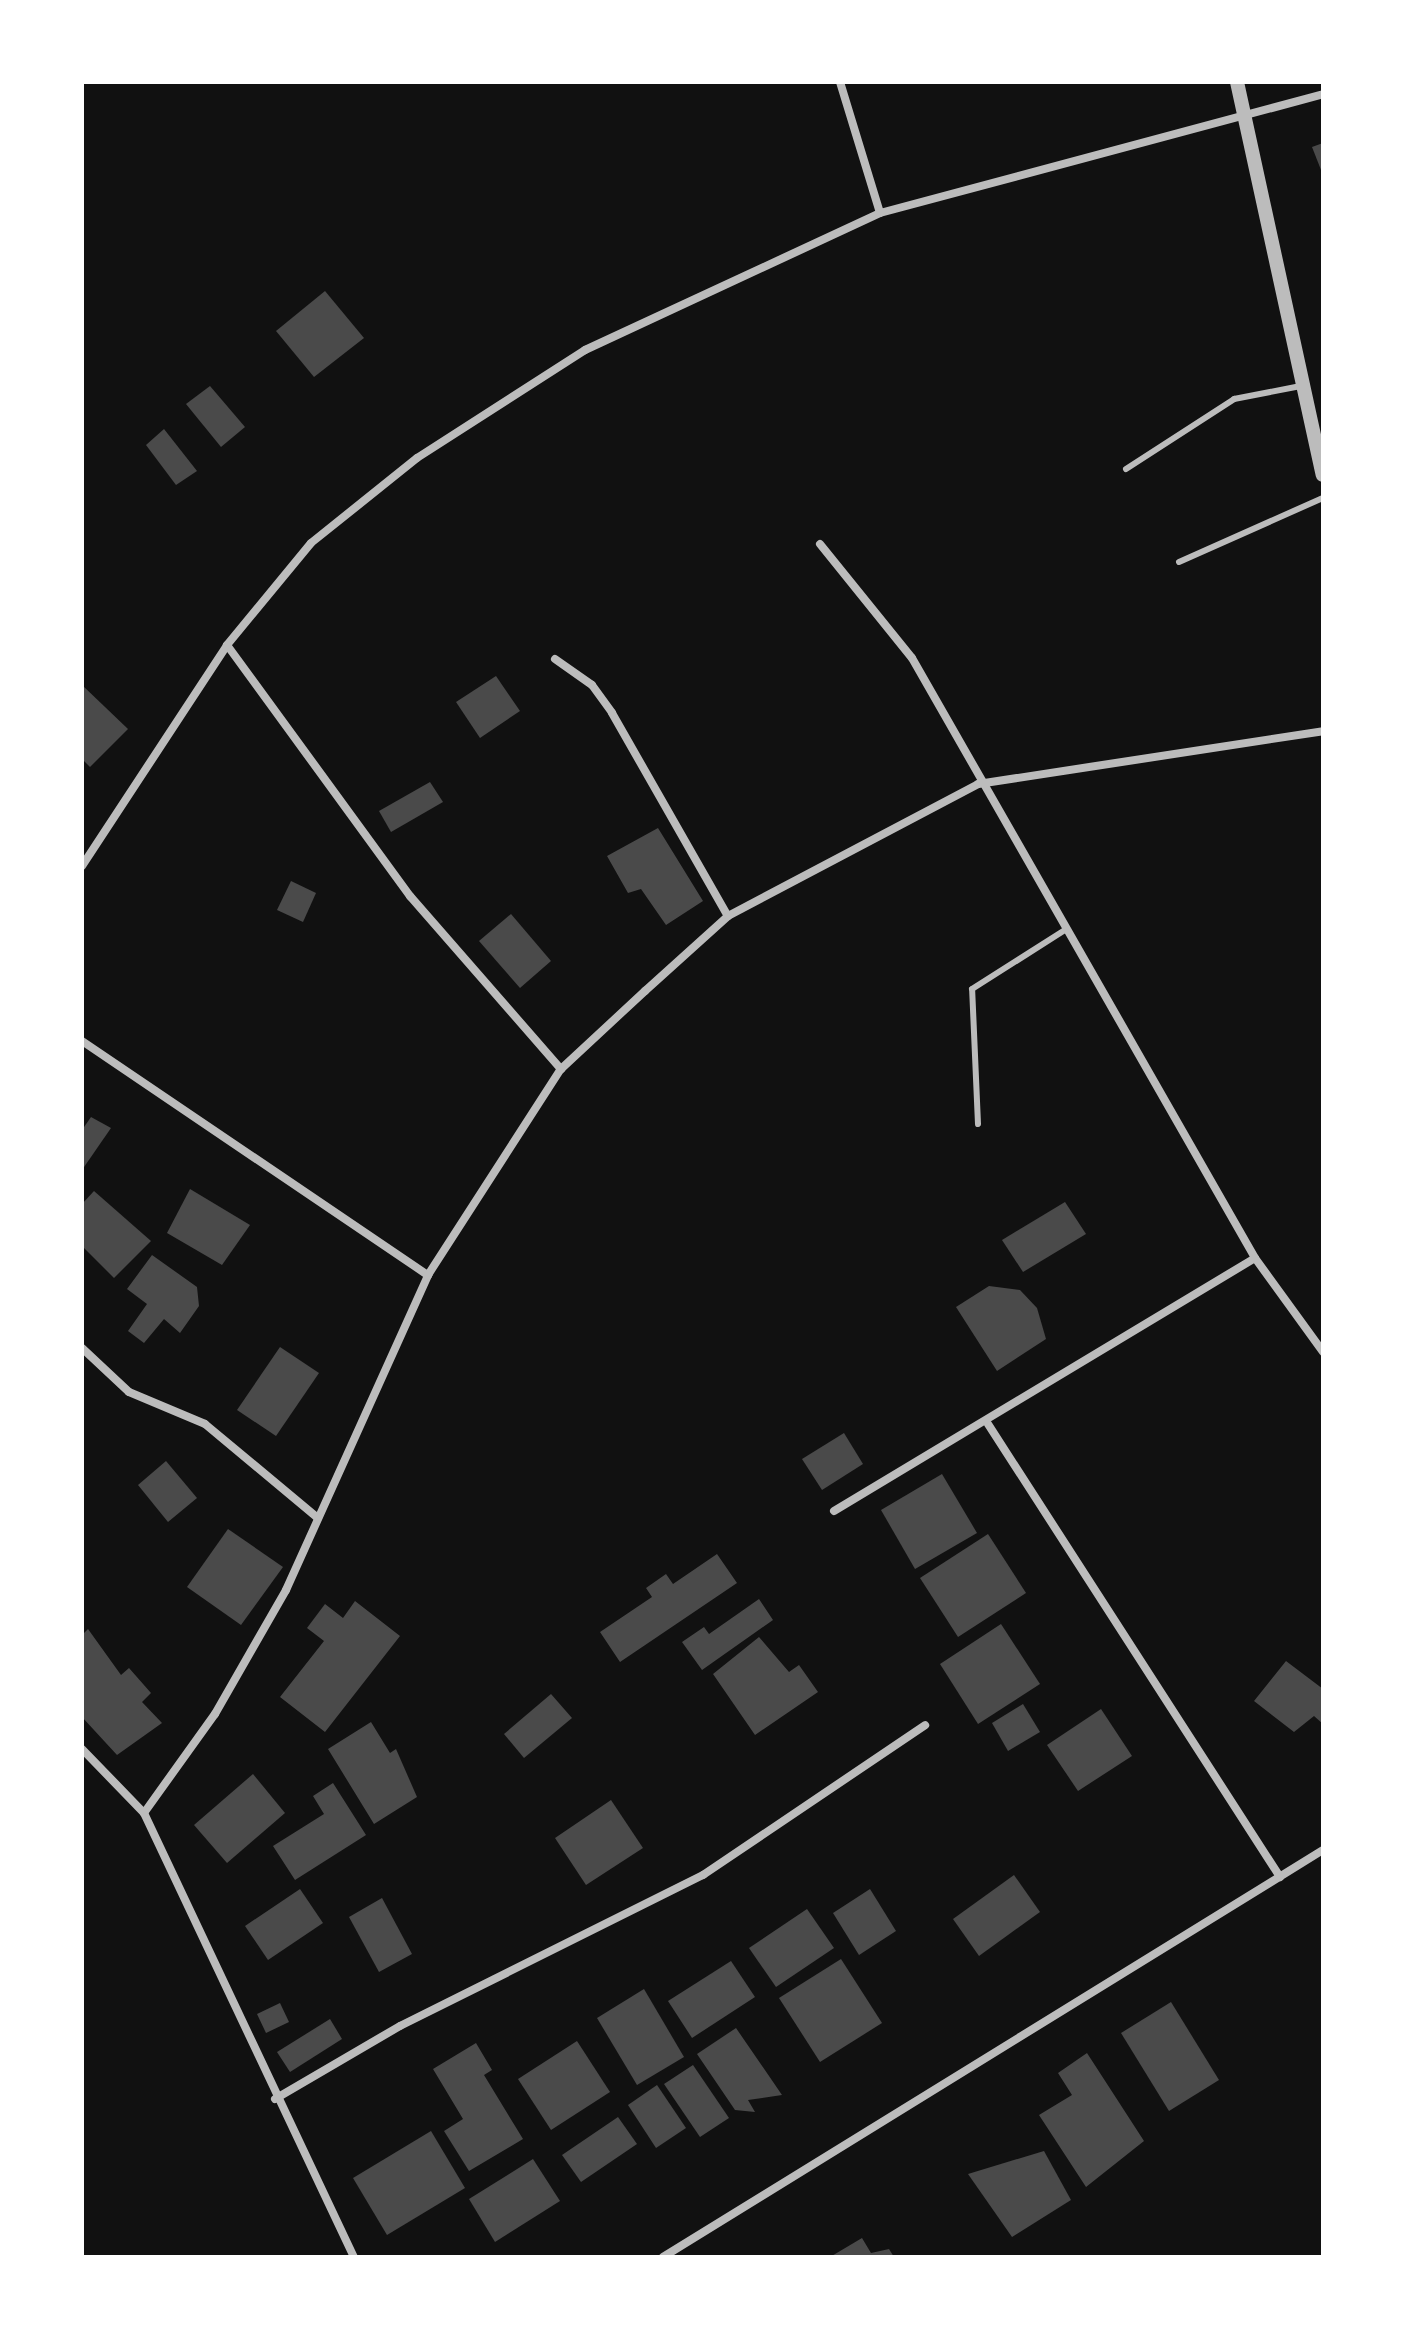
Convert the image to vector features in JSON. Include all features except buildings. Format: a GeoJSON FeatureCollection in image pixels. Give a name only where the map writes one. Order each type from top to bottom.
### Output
{"type":"FeatureCollection","features":[{"type":"Feature","properties":{"kind":"street"},"geometry":{"type":"LineString","coordinates":[[840,82],[880,213]]}},
{"type":"Feature","properties":{"kind":"street"},"geometry":{"type":"LineString","coordinates":[[1237,82],[1241,117],[1323,475]]}},
{"type":"Feature","properties":{"kind":"street"},"geometry":{"type":"LineString","coordinates":[[82,866],[227,645],[345,512],[573,358],[663,309],[880,213],[1323,94]]}},
{"type":"Feature","properties":{"kind":"street"},"geometry":{"type":"LineString","coordinates":[[820,544],[912,658],[978,784],[1255,1258],[1323,1352]]}},
{"type":"Feature","properties":{"kind":"street"},"geometry":{"type":"LineString","coordinates":[[227,645],[410,896],[561,1069]]}},
{"type":"Feature","properties":{"kind":"street"},"geometry":{"type":"LineString","coordinates":[[555,659],[592,685],[612,713],[728,916]]}},
{"type":"Feature","properties":{"kind":"street"},"geometry":{"type":"LineString","coordinates":[[144,1813],[215,1714],[318,1518],[428,1275],[561,1069],[728,916],[978,784],[1323,731]]}},
{"type":"Feature","properties":{"kind":"street"},"geometry":{"type":"LineString","coordinates":[[82,1041],[428,1275]]}},
{"type":"Feature","properties":{"kind":"street"},"geometry":{"type":"LineString","coordinates":[[834,1511],[988,1424],[1255,1258]]}},
{"type":"Feature","properties":{"kind":"street"},"geometry":{"type":"LineString","coordinates":[[82,1348],[129,1392],[205,1424],[318,1518]]}},
{"type":"Feature","properties":{"kind":"street"},"geometry":{"type":"LineString","coordinates":[[988,1424],[1280,1877]]}},
{"type":"Feature","properties":{"kind":"street"},"geometry":{"type":"LineString","coordinates":[[275,2099],[400,2026],[703,1875],[925,1725]]}},
{"type":"Feature","properties":{"kind":"street"},"geometry":{"type":"LineString","coordinates":[[82,1749],[144,1813],[275,2099],[354,2257]]}},
{"type":"Feature","properties":{"kind":"street"},"geometry":{"type":"LineString","coordinates":[[663,2257],[1323,1850]]}},
{"type":"Feature","properties":{"kind":"lane"},"geometry":{"type":"LineString","coordinates":[[1126,469],[1234,399],[1301,386]]}},
{"type":"Feature","properties":{"kind":"lane"},"geometry":{"type":"LineString","coordinates":[[1179,562],[1323,498]]}},
{"type":"Feature","properties":{"kind":"lane"},"geometry":{"type":"LineString","coordinates":[[978,1124],[972,989],[1065,930]]}}]}
